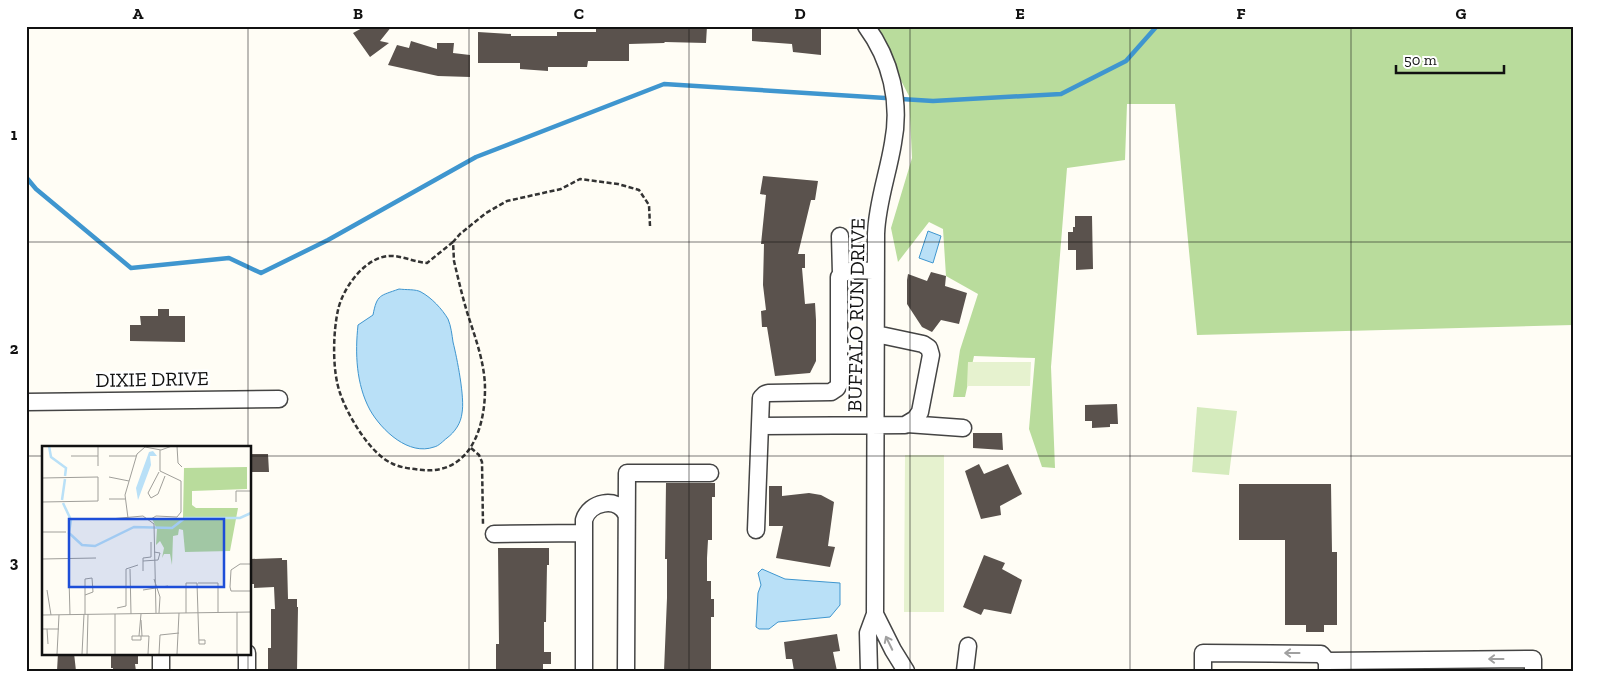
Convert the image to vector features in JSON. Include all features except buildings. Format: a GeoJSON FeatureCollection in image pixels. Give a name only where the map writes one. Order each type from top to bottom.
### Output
{"type":"FeatureCollection","features":[{"type":"Feature","properties":{"kind":"street","name":"BUFFALO RUN DRIVE"},"geometry":{"type":"LineString","coordinates":[[866,26],[885,60],[895,103],[894,143],[876,223],[875,614],[868,633],[868,671]]}},
{"type":"Feature","properties":{"kind":"street"},"geometry":{"type":"LineString","coordinates":[[756,530],[760,400],[765,394],[831,392],[839,384],[838,283],[841,274],[840,236]]}},
{"type":"Feature","properties":{"kind":"street"},"geometry":{"type":"LineString","coordinates":[[841,274],[851,271],[876,271]]}},
{"type":"Feature","properties":{"kind":"street"},"geometry":{"type":"LineString","coordinates":[[876,334],[923,344],[931,350],[932,356],[921,407],[915,419],[907,424]]}},
{"type":"Feature","properties":{"kind":"street","name":"DIXIE DRIVE"},"geometry":{"type":"LineString","coordinates":[[26,402],[279,399]]}},
{"type":"Feature","properties":{"kind":"street"},"geometry":{"type":"LineString","coordinates":[[760,426],[876,426],[907,424],[962,428]]}},
{"type":"Feature","properties":{"kind":"street"},"geometry":{"type":"LineString","coordinates":[[626,671],[627,473],[710,473]]}},
{"type":"Feature","properties":{"kind":"street"},"geometry":{"type":"LineString","coordinates":[[584,671],[584,520],[587,512],[594,506],[608,504],[617,504],[626,514]]}},
{"type":"Feature","properties":{"kind":"street"},"geometry":{"type":"LineString","coordinates":[[494,534],[584,533]]}},
{"type":"Feature","properties":{"kind":"street","name":"BUFFALO RUN DRIVE"},"geometry":{"type":"LineString","coordinates":[[875,614],[906,671]]}},
{"type":"Feature","properties":{"kind":"street"},"geometry":{"type":"LineString","coordinates":[[966,671],[968,646]]}},
{"type":"Feature","properties":{"kind":"street"},"geometry":{"type":"LineString","coordinates":[[1203,671],[1203,653],[1321,654],[1327,666],[1533,659],[1533,671]]}},
{"type":"Feature","properties":{"kind":"street"},"geometry":{"type":"LineString","coordinates":[[161,654],[161,671]]}},
{"type":"Feature","properties":{"kind":"street"},"geometry":{"type":"LineString","coordinates":[[247,654],[247,671]]}},
{"type":"Feature","properties":{"kind":"path"},"geometry":{"type":"LineString","coordinates":[[454,242],[454,261],[484,372],[484,410],[478,434],[471,448],[459,461],[435,471],[413,469],[392,464],[372,447],[360,432],[340,392],[336,370],[334,335],[341,298],[367,264],[382,257],[393,256],[427,263],[486,213],[507,201],[561,188],[580,180],[618,184],[639,190],[649,205],[650,226]]}},
{"type":"Feature","properties":{"kind":"path"},"geometry":{"type":"LineString","coordinates":[[471,448],[479,455],[482,462],[483,528],[487,532],[494,534]]}},
{"type":"Feature","properties":{"kind":"green space"},"geometry":{"type":"Polygon","coordinates":[[[873,26],[1573,26],[1573,325],[1197,335],[1175,104],[1127,104],[1125,160],[1067,168],[1051,367],[1055,468],[1042,467],[1029,429],[1035,358],[974,356],[965,397],[953,397],[960,350],[978,294],[946,276],[943,229],[929,222],[898,262],[891,228],[912,158],[909,96],[873,26]]]}},
{"type":"Feature","properties":{"kind":"green space"},"geometry":{"type":"Polygon","coordinates":[[[968,362],[1031,362],[1030,386],[967,386],[968,362]]]}},
{"type":"Feature","properties":{"kind":"green space"},"geometry":{"type":"Polygon","coordinates":[[[1197,407],[1237,411],[1229,475],[1192,472],[1197,407]]]}},
{"type":"Feature","properties":{"kind":"green space"},"geometry":{"type":"Polygon","coordinates":[[[905,455],[944,455],[944,612],[904,612],[905,455]]]}},
{"type":"Feature","properties":{"kind":"water"},"geometry":{"type":"Polygon","coordinates":[[[928,231],[941,236],[933,263],[919,258],[928,231]]]}},
{"type":"Feature","properties":{"kind":"water"},"geometry":{"type":"Polygon","coordinates":[[[399,289],[414,290],[425,294],[446,315],[451,328],[460,378],[463,406],[459,424],[453,433],[439,445],[425,449],[406,445],[397,440],[382,426],[365,400],[359,379],[357,357],[358,325],[373,315],[376,303],[380,297],[399,289]]]}},
{"type":"Feature","properties":{"kind":"water"},"geometry":{"type":"Polygon","coordinates":[[[762,569],[785,579],[840,583],[840,605],[830,617],[778,622],[769,629],[759,629],[756,627],[758,593],[761,585],[758,573],[762,569]]]}},
{"type":"Feature","properties":{"kind":"waterway"},"geometry":{"type":"LineString","coordinates":[[26,177],[36,189],[131,268],[229,258],[261,273],[328,240],[476,157],[664,84],[933,101],[1061,94],[1126,61],[1157,26]]}}]}
